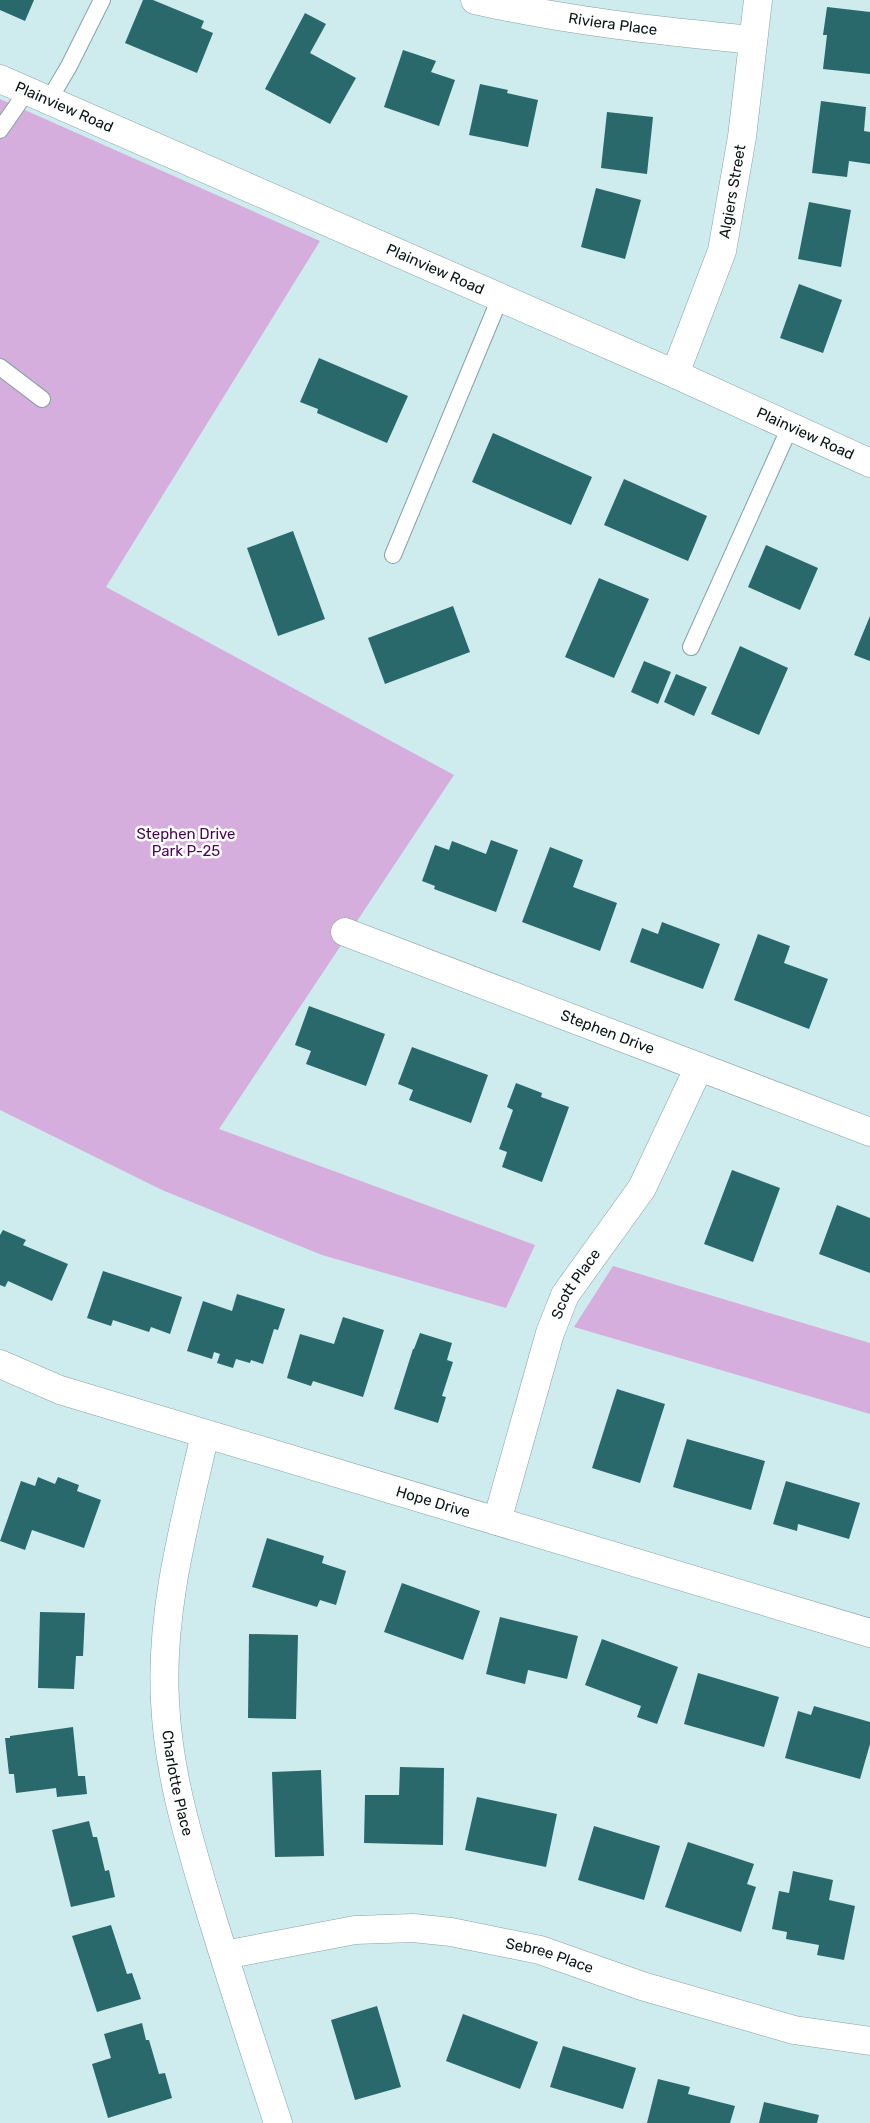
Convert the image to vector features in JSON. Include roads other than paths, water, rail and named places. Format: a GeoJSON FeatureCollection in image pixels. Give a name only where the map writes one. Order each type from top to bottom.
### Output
{"type":"FeatureCollection","features":[{"type":"Feature","properties":{"kind":"street","name":"Riviera Place"},"geometry":{"type":"LineString","coordinates":[[475,0],[533,14],[647,30],[753,40]]}},
{"type":"Feature","properties":{"kind":"street","name":"Algiers Street"},"geometry":{"type":"LineString","coordinates":[[675,374],[722,251],[742,137],[758,0]]}},
{"type":"Feature","properties":{"kind":"street","name":"Plainview Road"},"geometry":{"type":"LineString","coordinates":[[0,79],[675,374],[870,463]]}},
{"type":"Feature","properties":{"kind":"street","name":"Stephen Drive"},"geometry":{"type":"LineString","coordinates":[[345,932],[870,1132]]}},
{"type":"Feature","properties":{"kind":"street","name":"Scott Place"},"geometry":{"type":"LineString","coordinates":[[496,1521],[550,1333],[565,1295],[642,1188],[699,1067]]}},
{"type":"Feature","properties":{"kind":"street","name":"Hope Drive"},"geometry":{"type":"LineString","coordinates":[[0,1364],[60,1390],[870,1632]]}},
{"type":"Feature","properties":{"kind":"street","name":"Charlotte Place"},"geometry":{"type":"LineString","coordinates":[[205,1434],[174,1570],[166,1636],[165,1701],[170,1762],[184,1822],[278,2123]]}},
{"type":"Feature","properties":{"kind":"street","name":"Sebree Place"},"geometry":{"type":"LineString","coordinates":[[224,1955],[355,1930],[413,1928],[451,1932],[540,1950],[642,1986],[794,2030],[870,2041]]}},
{"type":"Feature","properties":{"kind":"lane"},"geometry":{"type":"LineString","coordinates":[[0,130],[69,66],[102,0]]}},
{"type":"Feature","properties":{"kind":"lane"},"geometry":{"type":"LineString","coordinates":[[393,555],[500,298]]}},
{"type":"Feature","properties":{"kind":"lane"},"geometry":{"type":"LineString","coordinates":[[0,367],[42,399]]}},
{"type":"Feature","properties":{"kind":"lane"},"geometry":{"type":"LineString","coordinates":[[691,647],[790,427]]}},
{"type":"Feature","properties":{"kind":"park label","name":"Stephen Drive Park P-25"},"geometry":{"type":"Point","coordinates":[186,842]}}]}
